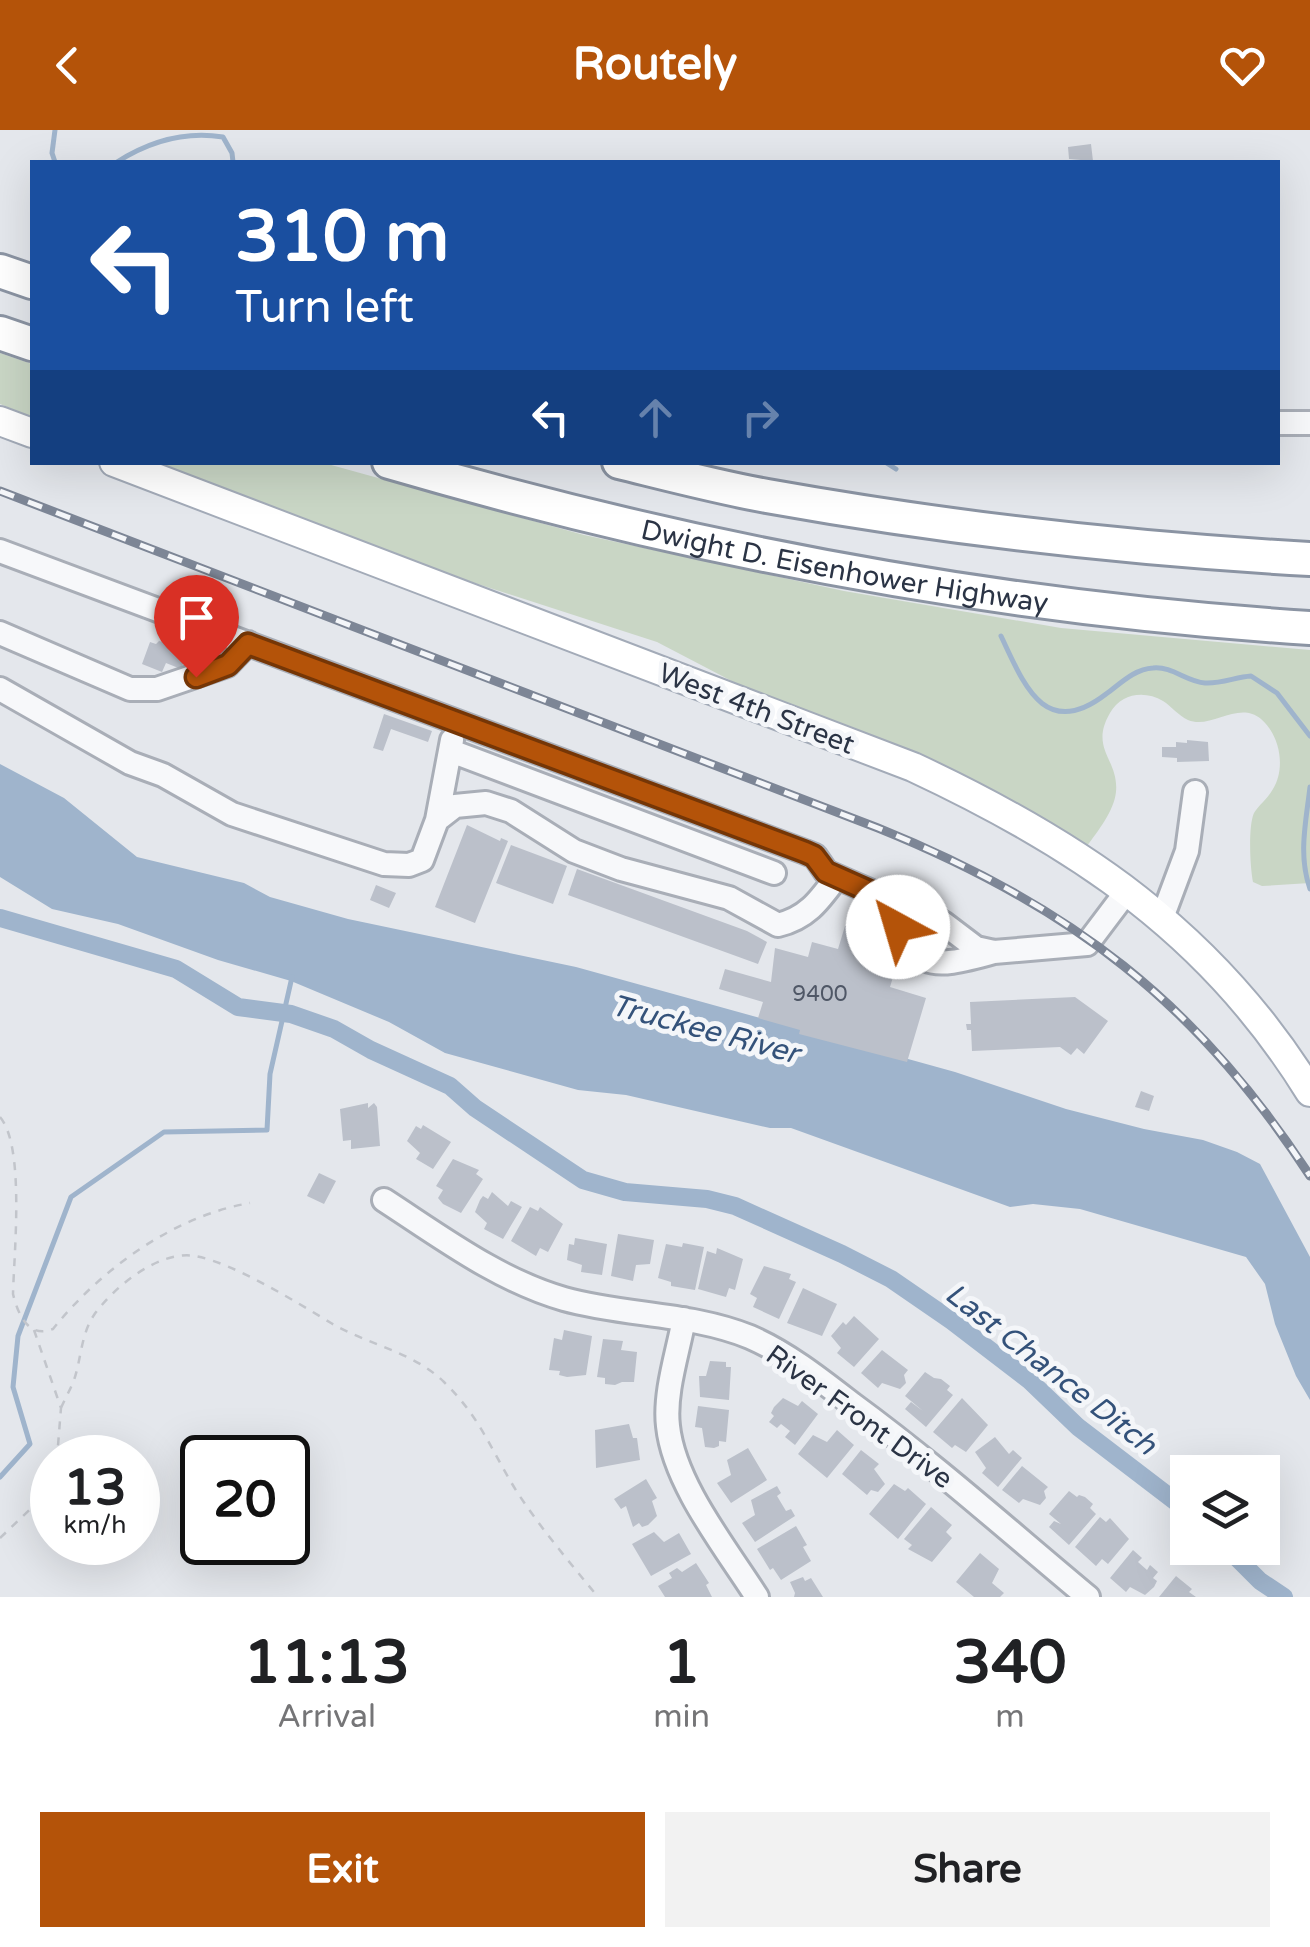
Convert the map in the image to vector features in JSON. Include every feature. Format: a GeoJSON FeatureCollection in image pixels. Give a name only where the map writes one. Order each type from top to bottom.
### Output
{"type":"FeatureCollection","features":[{"type":"Feature","properties":{"kind":"highway"},"geometry":{"type":"LineString","coordinates":[[0,271],[30,281]]}},
{"type":"Feature","properties":{"kind":"highway"},"geometry":{"type":"LineString","coordinates":[[0,333],[30,343]]}},
{"type":"Feature","properties":{"kind":"highway","name":"Dwight D. Eisenhower Highway"},"geometry":{"type":"LineString","coordinates":[[398,465],[500,495],[731,551],[930,588],[1106,610],[1310,628]]}},
{"type":"Feature","properties":{"kind":"highway","name":"Dwight D. Eisenhower Highway"},"geometry":{"type":"LineString","coordinates":[[632,465],[766,496],[984,528],[1310,560]]}},
{"type":"Feature","properties":{"kind":"main road"},"geometry":{"type":"LineString","coordinates":[[0,421],[30,432]]}},
{"type":"Feature","properties":{"kind":"main road","name":"West 4th Street"},"geometry":{"type":"LineString","coordinates":[[122,465],[913,767],[1026,822],[1064,845],[1162,918],[1240,997],[1310,1092]]}},
{"type":"Feature","properties":{"kind":"street"},"geometry":{"type":"LineString","coordinates":[[1280,423],[1310,423]]}},
{"type":"Feature","properties":{"kind":"street"},"geometry":{"type":"LineString","coordinates":[[0,551],[805,852],[836,878],[943,923],[976,948],[994,952]]}},
{"type":"Feature","properties":{"kind":"street"},"geometry":{"type":"LineString","coordinates":[[0,633],[130,689],[156,689],[228,665],[248,644]]}},
{"type":"Feature","properties":{"kind":"street"},"geometry":{"type":"LineString","coordinates":[[0,689],[130,764],[163,774],[232,814],[384,864],[409,866],[422,860],[437,820],[451,751],[449,718]]}},
{"type":"Feature","properties":{"kind":"street"},"geometry":{"type":"LineString","coordinates":[[451,751],[774,874]]}},
{"type":"Feature","properties":{"kind":"street"},"geometry":{"type":"LineString","coordinates":[[1162,918],[1187,851],[1195,792]]}},
{"type":"Feature","properties":{"kind":"street"},"geometry":{"type":"LineString","coordinates":[[437,820],[455,806],[486,803],[511,811],[574,850],[621,869],[729,898],[778,925],[799,919],[813,909],[836,878]]}},
{"type":"Feature","properties":{"kind":"street"},"geometry":{"type":"LineString","coordinates":[[889,900],[903,938],[918,957],[932,963],[955,963],[994,952],[1087,944],[1127,891]]}},
{"type":"Feature","properties":{"kind":"street","name":"River Front Drive"},"geometry":{"type":"LineString","coordinates":[[384,1200],[488,1267],[531,1288],[567,1300],[684,1320],[750,1337],[812,1375],[940,1473],[1088,1597]]}},
{"type":"Feature","properties":{"kind":"street"},"geometry":{"type":"LineString","coordinates":[[684,1320],[668,1411],[676,1459],[691,1492],[756,1597]]}},
{"type":"Feature","properties":{"kind":"path"},"geometry":{"type":"LineString","coordinates":[[0,1117],[7,1125],[16,1160],[13,1294],[23,1322],[34,1330],[44,1332],[53,1328],[96,1284],[188,1221],[224,1207],[250,1203]]}},
{"type":"Feature","properties":{"kind":"path"},"geometry":{"type":"LineString","coordinates":[[59,1435],[62,1408],[92,1317],[122,1285],[154,1264],[192,1256],[219,1263],[354,1337],[405,1354],[442,1380],[480,1422],[518,1494],[598,1597]]}},
{"type":"Feature","properties":{"kind":"path"},"geometry":{"type":"LineString","coordinates":[[34,1330],[62,1408]]}},
{"type":"Feature","properties":{"kind":"path"},"geometry":{"type":"LineString","coordinates":[[0,1538],[30,1509]]}},
{"type":"Feature","properties":{"kind":"green space"},"geometry":{"type":"Polygon","coordinates":[[[0,353],[30,363],[30,416],[0,404],[0,353]]]}},
{"type":"Feature","properties":{"kind":"green space"},"geometry":{"type":"Polygon","coordinates":[[[154,465],[331,465],[584,535],[844,591],[1061,628],[1310,650],[1310,883],[1262,886],[1253,882],[1252,819],[1277,781],[1280,762],[1273,734],[1252,714],[1197,722],[1149,695],[1134,695],[1120,701],[1104,725],[1103,736],[1116,781],[1115,799],[1087,846],[1003,796],[747,689],[657,642],[444,573],[154,465]]]}},
{"type":"Feature","properties":{"kind":"water","name":"Truckee River"},"geometry":{"type":"Polygon","coordinates":[[[0,764],[64,798],[137,857],[244,883],[270,897],[348,919],[576,967],[955,1072],[1066,1109],[1203,1140],[1237,1152],[1260,1164],[1310,1257],[1310,1400],[1275,1324],[1265,1284],[1246,1257],[1080,1209],[1033,1204],[1010,1207],[791,1128],[770,1128],[626,1095],[578,1090],[445,1053],[389,1022],[291,981],[118,924],[52,909],[0,877],[0,764]]]}},
{"type":"Feature","properties":{"kind":"building"},"geometry":{"type":"Polygon","coordinates":[[[1091,144],[1093,160],[1069,159],[1068,147],[1091,144]]]}},
{"type":"Feature","properties":{"kind":"building"},"geometry":{"type":"Polygon","coordinates":[[[179,638],[190,646],[181,669],[166,663],[162,672],[142,664],[150,642],[166,643],[167,648],[171,639],[177,642],[179,638]]]}},
{"type":"Feature","properties":{"kind":"building"},"geometry":{"type":"Polygon","coordinates":[[[384,714],[432,731],[428,742],[391,729],[383,751],[373,748],[384,714]]]}},
{"type":"Feature","properties":{"kind":"building"},"geometry":{"type":"Polygon","coordinates":[[[1176,742],[1208,742],[1209,761],[1177,762],[1177,758],[1162,757],[1162,747],[1176,747],[1176,742]]]}},
{"type":"Feature","properties":{"kind":"building"},"geometry":{"type":"Polygon","coordinates":[[[467,825],[508,841],[475,923],[435,907],[467,825]]]}},
{"type":"Feature","properties":{"kind":"building"},"geometry":{"type":"Polygon","coordinates":[[[511,845],[567,866],[553,904],[496,883],[511,845]]]}},
{"type":"Feature","properties":{"kind":"building"},"geometry":{"type":"Polygon","coordinates":[[[577,869],[747,931],[767,942],[758,964],[568,895],[577,869]]]}},
{"type":"Feature","properties":{"kind":"building"},"geometry":{"type":"Polygon","coordinates":[[[376,885],[396,893],[389,908],[370,900],[376,885]]]}},
{"type":"Feature","properties":{"kind":"building"},"geometry":{"type":"Polygon","coordinates":[[[845,926],[879,936],[872,960],[896,967],[890,987],[926,998],[907,1062],[799,1034],[800,1030],[758,1018],[763,1002],[719,989],[725,969],[771,982],[775,948],[808,957],[812,942],[838,949],[845,926]]]}},
{"type":"Feature","properties":{"kind":"building"},"geometry":{"type":"Polygon","coordinates":[[[1075,997],[1108,1021],[1084,1054],[1077,1048],[1071,1055],[1060,1047],[972,1051],[971,1030],[967,1030],[966,1024],[971,1024],[970,1002],[1075,997]]]}},
{"type":"Feature","properties":{"kind":"building"},"geometry":{"type":"Polygon","coordinates":[[[1141,1091],[1154,1096],[1149,1111],[1135,1107],[1141,1091]]]}},
{"type":"Feature","properties":{"kind":"building"},"geometry":{"type":"Polygon","coordinates":[[[368,1103],[368,1108],[374,1103],[377,1107],[380,1146],[351,1149],[351,1140],[343,1141],[340,1109],[368,1103]]]}},
{"type":"Feature","properties":{"kind":"building"},"geometry":{"type":"Polygon","coordinates":[[[423,1125],[451,1142],[433,1169],[416,1159],[420,1153],[407,1141],[416,1126],[421,1129],[423,1125]]]}},
{"type":"Feature","properties":{"kind":"building"},"geometry":{"type":"Polygon","coordinates":[[[453,1159],[479,1170],[476,1174],[483,1179],[461,1213],[443,1204],[438,1198],[443,1190],[436,1186],[453,1159]]]}},
{"type":"Feature","properties":{"kind":"building"},"geometry":{"type":"Polygon","coordinates":[[[319,1173],[336,1181],[324,1204],[307,1196],[319,1173]]]}},
{"type":"Feature","properties":{"kind":"building"},"geometry":{"type":"Polygon","coordinates":[[[492,1192],[508,1206],[511,1201],[522,1207],[503,1239],[484,1229],[487,1223],[475,1212],[483,1196],[488,1199],[492,1192]]]}},
{"type":"Feature","properties":{"kind":"building"},"geometry":{"type":"Polygon","coordinates":[[[530,1207],[538,1211],[540,1207],[563,1224],[548,1252],[540,1248],[536,1256],[511,1241],[530,1207]]]}},
{"type":"Feature","properties":{"kind":"building"},"geometry":{"type":"Polygon","coordinates":[[[618,1234],[654,1240],[650,1264],[636,1265],[633,1281],[611,1276],[618,1234]]]}},
{"type":"Feature","properties":{"kind":"building"},"geometry":{"type":"Polygon","coordinates":[[[575,1238],[607,1244],[602,1275],[581,1272],[582,1265],[567,1260],[569,1244],[574,1245],[575,1238]]]}},
{"type":"Feature","properties":{"kind":"building"},"geometry":{"type":"Polygon","coordinates":[[[683,1243],[704,1247],[695,1290],[671,1286],[671,1282],[658,1278],[666,1244],[682,1247],[683,1243]]]}},
{"type":"Feature","properties":{"kind":"building"},"geometry":{"type":"Polygon","coordinates":[[[717,1248],[743,1259],[735,1290],[729,1288],[726,1297],[698,1289],[707,1251],[716,1254],[717,1248]]]}},
{"type":"Feature","properties":{"kind":"building"},"geometry":{"type":"Polygon","coordinates":[[[764,1266],[791,1274],[789,1279],[796,1282],[779,1319],[753,1307],[757,1298],[750,1294],[764,1266]]]}},
{"type":"Feature","properties":{"kind":"building"},"geometry":{"type":"Polygon","coordinates":[[[803,1288],[837,1304],[822,1336],[787,1323],[803,1288]]]}},
{"type":"Feature","properties":{"kind":"building"},"geometry":{"type":"Polygon","coordinates":[[[854,1316],[879,1339],[854,1367],[837,1353],[841,1348],[831,1336],[854,1316]]]}},
{"type":"Feature","properties":{"kind":"building"},"geometry":{"type":"Polygon","coordinates":[[[564,1330],[592,1336],[586,1375],[567,1377],[559,1375],[560,1371],[549,1370],[554,1338],[562,1340],[564,1330]]]}},
{"type":"Feature","properties":{"kind":"building"},"geometry":{"type":"Polygon","coordinates":[[[603,1339],[623,1341],[621,1350],[637,1352],[634,1382],[605,1384],[605,1378],[597,1377],[603,1339]]]}},
{"type":"Feature","properties":{"kind":"building"},"geometry":{"type":"Polygon","coordinates":[[[882,1350],[908,1370],[904,1375],[906,1383],[900,1389],[882,1383],[878,1388],[861,1373],[882,1350]]]}},
{"type":"Feature","properties":{"kind":"building"},"geometry":{"type":"Polygon","coordinates":[[[710,1361],[726,1362],[726,1367],[731,1367],[729,1400],[700,1397],[699,1376],[706,1376],[710,1361]]]}},
{"type":"Feature","properties":{"kind":"building"},"geometry":{"type":"Polygon","coordinates":[[[925,1372],[950,1386],[947,1390],[953,1395],[926,1427],[905,1409],[911,1402],[923,1411],[905,1396],[925,1372]]]}},
{"type":"Feature","properties":{"kind":"building"},"geometry":{"type":"Polygon","coordinates":[[[783,1398],[798,1406],[802,1401],[818,1414],[795,1445],[785,1437],[790,1431],[769,1422],[774,1407],[783,1398]]]}},
{"type":"Feature","properties":{"kind":"building"},"geometry":{"type":"Polygon","coordinates":[[[962,1398],[988,1425],[966,1452],[955,1445],[952,1448],[933,1432],[962,1398]]]}},
{"type":"Feature","properties":{"kind":"building"},"geometry":{"type":"Polygon","coordinates":[[[698,1406],[729,1410],[726,1442],[719,1441],[714,1448],[705,1447],[702,1428],[695,1427],[698,1406]]]}},
{"type":"Feature","properties":{"kind":"building"},"geometry":{"type":"Polygon","coordinates":[[[629,1424],[633,1438],[637,1438],[640,1460],[596,1468],[595,1430],[629,1424]]]}},
{"type":"Feature","properties":{"kind":"building"},"geometry":{"type":"Polygon","coordinates":[[[837,1430],[854,1445],[827,1478],[798,1454],[813,1435],[827,1442],[837,1430]]]}},
{"type":"Feature","properties":{"kind":"building"},"geometry":{"type":"Polygon","coordinates":[[[995,1437],[1009,1454],[1013,1450],[1022,1458],[998,1487],[982,1473],[986,1468],[975,1452],[995,1437]]]}},
{"type":"Feature","properties":{"kind":"building"},"geometry":{"type":"Polygon","coordinates":[[[748,1448],[767,1480],[731,1503],[717,1483],[731,1475],[727,1460],[748,1448]]]}},
{"type":"Feature","properties":{"kind":"building"},"geometry":{"type":"Polygon","coordinates":[[[861,1450],[879,1464],[874,1469],[885,1484],[878,1492],[871,1490],[867,1495],[842,1474],[861,1450]]]}},
{"type":"Feature","properties":{"kind":"building"},"geometry":{"type":"Polygon","coordinates":[[[1022,1466],[1048,1487],[1040,1505],[1023,1499],[1019,1503],[1002,1490],[1022,1466]]]}},
{"type":"Feature","properties":{"kind":"building"},"geometry":{"type":"Polygon","coordinates":[[[646,1479],[657,1498],[652,1501],[657,1516],[648,1525],[642,1527],[639,1523],[633,1527],[626,1506],[621,1509],[614,1499],[646,1479]]]}},
{"type":"Feature","properties":{"kind":"building"},"geometry":{"type":"Polygon","coordinates":[[[894,1484],[905,1491],[908,1488],[926,1504],[898,1539],[869,1514],[894,1484]]]}},
{"type":"Feature","properties":{"kind":"building"},"geometry":{"type":"Polygon","coordinates":[[[777,1486],[781,1493],[777,1496],[786,1511],[791,1509],[795,1516],[755,1542],[742,1523],[755,1515],[751,1500],[777,1486]]]}},
{"type":"Feature","properties":{"kind":"building"},"geometry":{"type":"Polygon","coordinates":[[[1069,1491],[1085,1497],[1096,1514],[1069,1545],[1049,1527],[1054,1521],[1061,1524],[1049,1514],[1069,1491]]]}},
{"type":"Feature","properties":{"kind":"building"},"geometry":{"type":"Polygon","coordinates":[[[931,1507],[952,1525],[946,1532],[952,1538],[932,1562],[908,1549],[912,1545],[904,1539],[931,1507]]]}},
{"type":"Feature","properties":{"kind":"building"},"geometry":{"type":"Polygon","coordinates":[[[1100,1517],[1106,1522],[1110,1518],[1129,1539],[1108,1564],[1102,1559],[1096,1566],[1075,1547],[1100,1517]]]}},
{"type":"Feature","properties":{"kind":"building"},"geometry":{"type":"Polygon","coordinates":[[[796,1526],[811,1561],[781,1580],[757,1549],[796,1526]]]}},
{"type":"Feature","properties":{"kind":"building"},"geometry":{"type":"Polygon","coordinates":[[[654,1532],[664,1542],[679,1533],[691,1554],[651,1576],[632,1544],[654,1532]]]}},
{"type":"Feature","properties":{"kind":"building"},"geometry":{"type":"Polygon","coordinates":[[[1133,1550],[1147,1570],[1150,1565],[1158,1572],[1153,1578],[1157,1581],[1154,1587],[1145,1595],[1130,1587],[1126,1592],[1110,1578],[1133,1550]]]}},
{"type":"Feature","properties":{"kind":"building"},"geometry":{"type":"Polygon","coordinates":[[[980,1553],[999,1569],[992,1583],[1004,1593],[1000,1597],[974,1597],[956,1582],[980,1553]]]}},
{"type":"Feature","properties":{"kind":"building"},"geometry":{"type":"Polygon","coordinates":[[[696,1563],[709,1583],[706,1585],[712,1597],[665,1597],[658,1586],[672,1578],[669,1573],[677,1568],[682,1572],[696,1563]]]}},
{"type":"Feature","properties":{"kind":"building"},"geometry":{"type":"Polygon","coordinates":[[[1176,1576],[1192,1589],[1189,1592],[1196,1597],[1159,1597],[1176,1576]]]}},
{"type":"Feature","properties":{"kind":"building"},"geometry":{"type":"Polygon","coordinates":[[[803,1577],[805,1581],[811,1578],[823,1597],[794,1597],[790,1582],[803,1577]]]}},
{"type":"Feature","properties":{"kind":"waterway"},"geometry":{"type":"LineString","coordinates":[[54,160],[55,130]]}},
{"type":"Feature","properties":{"kind":"waterway"},"geometry":{"type":"LineString","coordinates":[[121,160],[155,143],[195,135],[223,137],[233,160]]}},
{"type":"Feature","properties":{"kind":"waterway"},"geometry":{"type":"LineString","coordinates":[[890,465],[896,469]]}},
{"type":"Feature","properties":{"kind":"waterway"},"geometry":{"type":"LineString","coordinates":[[1001,636],[1028,687],[1051,709],[1067,712],[1085,707],[1146,669],[1167,669],[1205,683],[1251,676],[1277,693],[1310,736]]}},
{"type":"Feature","properties":{"kind":"waterway"},"geometry":{"type":"LineString","coordinates":[[1310,787],[1304,851],[1310,889]]}},
{"type":"Feature","properties":{"kind":"waterway","name":"Last Chance Ditch"},"geometry":{"type":"LineString","coordinates":[[0,918],[176,969],[238,1007],[291,1014],[334,1029],[450,1086],[475,1108],[583,1180],[625,1192],[707,1199],[735,1206],[842,1254],[891,1279],[952,1321],[1029,1380],[1078,1427],[1170,1497]]}},
{"type":"Feature","properties":{"kind":"waterway"},"geometry":{"type":"LineString","coordinates":[[0,1477],[30,1444],[13,1387],[18,1336],[71,1197],[164,1132],[267,1130],[270,1074],[292,977]]}},
{"type":"Feature","properties":{"kind":"waterway","name":"Last Chance Ditch"},"geometry":{"type":"LineString","coordinates":[[1244,1565],[1284,1597]]}},
{"type":"Feature","properties":{"kind":"railway"},"geometry":{"type":"LineString","coordinates":[[0,491],[878,828],[1010,890],[1069,926],[1174,1010],[1222,1059],[1310,1176]]}},
{"type":"Feature","properties":{"kind":"route"},"geometry":{"type":"LineString","coordinates":[[196,677],[228,665],[248,644],[805,852],[836,878],[889,900],[898,927]]}}]}
